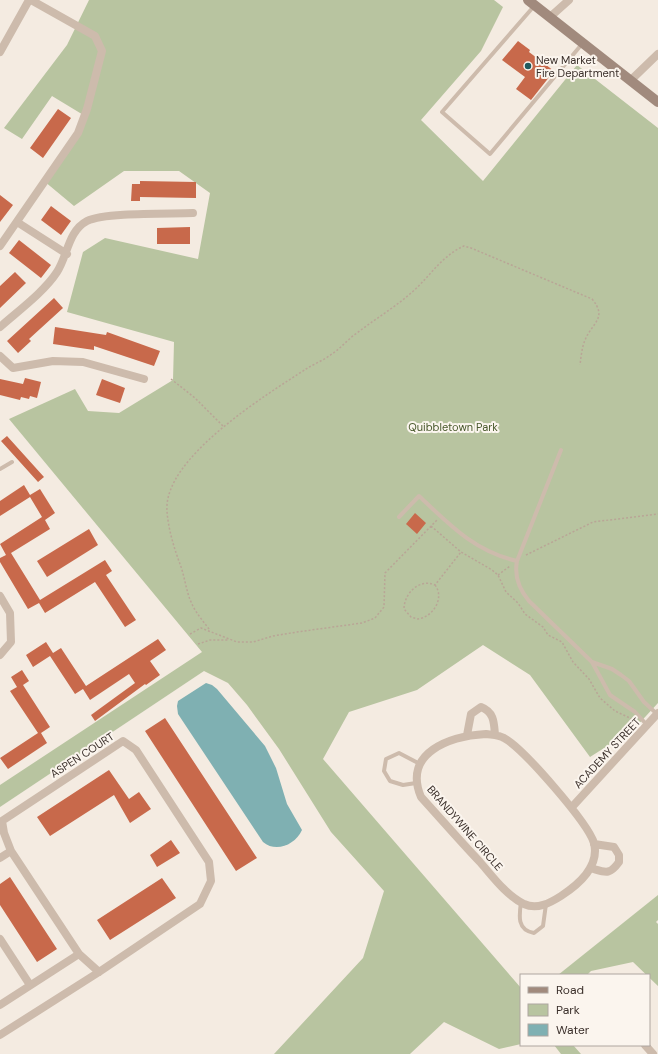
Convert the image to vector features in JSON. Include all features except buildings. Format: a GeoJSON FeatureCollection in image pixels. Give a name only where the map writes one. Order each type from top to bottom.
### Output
{"type":"FeatureCollection","features":[{"type":"Feature","properties":{"kind":"main road"},"geometry":{"type":"LineString","coordinates":[[532,3],[658,102]]}},
{"type":"Feature","properties":{"kind":"street"},"geometry":{"type":"LineString","coordinates":[[0,52],[30,0],[95,36],[102,51],[87,109],[78,133],[0,246]]}},
{"type":"Feature","properties":{"kind":"street"},"geometry":{"type":"LineString","coordinates":[[550,17],[569,0]]}},
{"type":"Feature","properties":{"kind":"street"},"geometry":{"type":"LineString","coordinates":[[631,80],[658,54]]}},
{"type":"Feature","properties":{"kind":"street"},"geometry":{"type":"LineString","coordinates":[[0,327],[52,278],[66,254],[74,232],[88,221],[105,217],[193,213]]}},
{"type":"Feature","properties":{"kind":"street"},"geometry":{"type":"LineString","coordinates":[[17,222],[66,254]]}},
{"type":"Feature","properties":{"kind":"street"},"geometry":{"type":"LineString","coordinates":[[0,356],[13,368],[53,361],[83,362],[144,379]]}},
{"type":"Feature","properties":{"kind":"street"},"geometry":{"type":"LineString","coordinates":[[0,596],[10,613],[11,642],[0,655]]}},
{"type":"Feature","properties":{"kind":"street"},"geometry":{"type":"LineString","coordinates":[[467,735],[471,714],[481,707],[489,710],[494,721],[495,735]]}},
{"type":"Feature","properties":{"kind":"street","name":"ACADEMY STREET"},"geometry":{"type":"LineString","coordinates":[[572,807],[655,719]]}},
{"type":"Feature","properties":{"kind":"street"},"geometry":{"type":"LineString","coordinates":[[420,764],[432,750],[442,744],[467,735],[495,735],[504,738],[515,746],[572,807],[582,821],[594,844],[593,858],[586,876],[575,887],[546,904]]}},
{"type":"Feature","properties":{"kind":"street","name":"ASPEN COURT"},"geometry":{"type":"LineString","coordinates":[[0,1035],[99,972],[200,904],[211,881],[209,862],[136,750],[124,741],[2,821],[4,833],[11,851],[79,954],[99,972]]}},
{"type":"Feature","properties":{"kind":"street","name":"BRANDYWINE CIRCLE"},"geometry":{"type":"LineString","coordinates":[[420,764],[417,770],[416,783],[421,797],[506,891],[521,902],[535,906],[546,904]]}},
{"type":"Feature","properties":{"kind":"street"},"geometry":{"type":"LineString","coordinates":[[590,868],[606,872],[614,870],[619,862],[619,855],[614,847],[594,844]]}},
{"type":"Feature","properties":{"kind":"street"},"geometry":{"type":"LineString","coordinates":[[0,858],[11,851]]}},
{"type":"Feature","properties":{"kind":"street"},"geometry":{"type":"LineString","coordinates":[[0,939],[30,985]]}},
{"type":"Feature","properties":{"kind":"street"},"geometry":{"type":"LineString","coordinates":[[0,1005],[79,954]]}},
{"type":"Feature","properties":{"kind":"street"},"geometry":{"type":"LineString","coordinates":[[646,1046],[653,1054]]}},
{"type":"Feature","properties":{"kind":"lane"},"geometry":{"type":"LineString","coordinates":[[532,3],[442,112],[490,154],[583,43]]}},
{"type":"Feature","properties":{"kind":"lane"},"geometry":{"type":"LineString","coordinates":[[561,450],[517,560],[516,574],[521,592],[592,662],[610,694],[635,712],[655,719]]}},
{"type":"Feature","properties":{"kind":"lane"},"geometry":{"type":"LineString","coordinates":[[0,469],[12,462]]}},
{"type":"Feature","properties":{"kind":"lane"},"geometry":{"type":"LineString","coordinates":[[399,517],[419,496],[440,516],[477,546],[502,557],[517,560]]}},
{"type":"Feature","properties":{"kind":"lane"},"geometry":{"type":"LineString","coordinates":[[592,662],[612,669],[629,681],[655,719]]}},
{"type":"Feature","properties":{"kind":"lane"},"geometry":{"type":"LineString","coordinates":[[416,783],[403,785],[390,781],[384,771],[386,759],[399,753],[420,764]]}},
{"type":"Feature","properties":{"kind":"lane"},"geometry":{"type":"LineString","coordinates":[[521,902],[519,920],[522,928],[527,932],[534,933],[543,926],[546,904]]}},
{"type":"Feature","properties":{"kind":"path"},"geometry":{"type":"LineString","coordinates":[[209,629],[192,603],[176,554],[166,510],[168,497],[173,484],[198,448],[288,380],[330,356],[357,333],[385,315],[422,284],[438,264],[455,250],[464,246],[592,299],[599,311],[599,317],[584,340],[580,365]]}},
{"type":"Feature","properties":{"kind":"path"},"geometry":{"type":"LineString","coordinates":[[171,379],[195,398],[224,428]]}},
{"type":"Feature","properties":{"kind":"path"},"geometry":{"type":"LineString","coordinates":[[524,556],[593,522],[658,514]]}},
{"type":"Feature","properties":{"kind":"path"},"geometry":{"type":"LineString","coordinates":[[198,644],[210,640],[230,640],[245,643],[254,642],[273,636],[370,621],[382,612],[384,607],[385,573],[440,516]]}},
{"type":"Feature","properties":{"kind":"path"},"geometry":{"type":"LineString","coordinates":[[431,526],[461,552],[498,575],[506,592],[518,603],[525,614],[543,627],[548,635],[562,642],[573,662],[589,679],[600,698],[615,711],[655,719]]}},
{"type":"Feature","properties":{"kind":"path"},"geometry":{"type":"LineString","coordinates":[[435,586],[461,552]]}},
{"type":"Feature","properties":{"kind":"path"},"geometry":{"type":"LineString","coordinates":[[498,575],[510,566]]}},
{"type":"Feature","properties":{"kind":"path"},"geometry":{"type":"LineString","coordinates":[[428,583],[435,586],[439,592],[440,599],[428,616],[418,619],[408,615],[404,609],[406,597],[419,584],[428,583]]}},
{"type":"Feature","properties":{"kind":"path"},"geometry":{"type":"LineString","coordinates":[[190,634],[201,628],[209,629],[230,640]]}},
{"type":"Feature","properties":{"kind":"green space","name":"Quibbletown Park"},"geometry":{"type":"Polygon","coordinates":[[[89,0],[494,0],[503,7],[481,51],[421,120],[483,181],[577,65],[658,128],[658,703],[634,729],[590,757],[530,675],[483,645],[417,690],[349,712],[323,759],[520,987],[520,1044],[499,1049],[444,1022],[410,1054],[274,1054],[363,958],[384,891],[331,832],[279,749],[247,705],[228,683],[204,671],[0,807],[0,785],[202,652],[9,419],[75,389],[88,411],[119,413],[173,380],[174,342],[67,312],[83,252],[105,238],[198,259],[210,193],[179,171],[124,171],[74,206],[44,181],[85,116],[52,96],[22,139],[4,128],[67,45],[89,0]]]}},
{"type":"Feature","properties":{"kind":"green space"},"geometry":{"type":"Polygon","coordinates":[[[658,895],[658,920],[656,922],[658,924],[658,986],[650,978],[650,974],[646,974],[633,962],[591,971],[588,974],[559,974],[658,895]]]}},
{"type":"Feature","properties":{"kind":"green space"},"geometry":{"type":"Polygon","coordinates":[[[555,1046],[574,1046],[581,1054],[561,1054],[555,1046]]]}},
{"type":"Feature","properties":{"kind":"water"},"geometry":{"type":"Polygon","coordinates":[[[206,683],[217,689],[265,746],[276,768],[287,804],[302,830],[295,840],[285,846],[274,847],[263,842],[178,714],[178,701],[206,683]]]}},
{"type":"Feature","properties":{"kind":"place","name":"New Market Fire Department"},"geometry":{"type":"Point","coordinates":[528,66]}}]}
